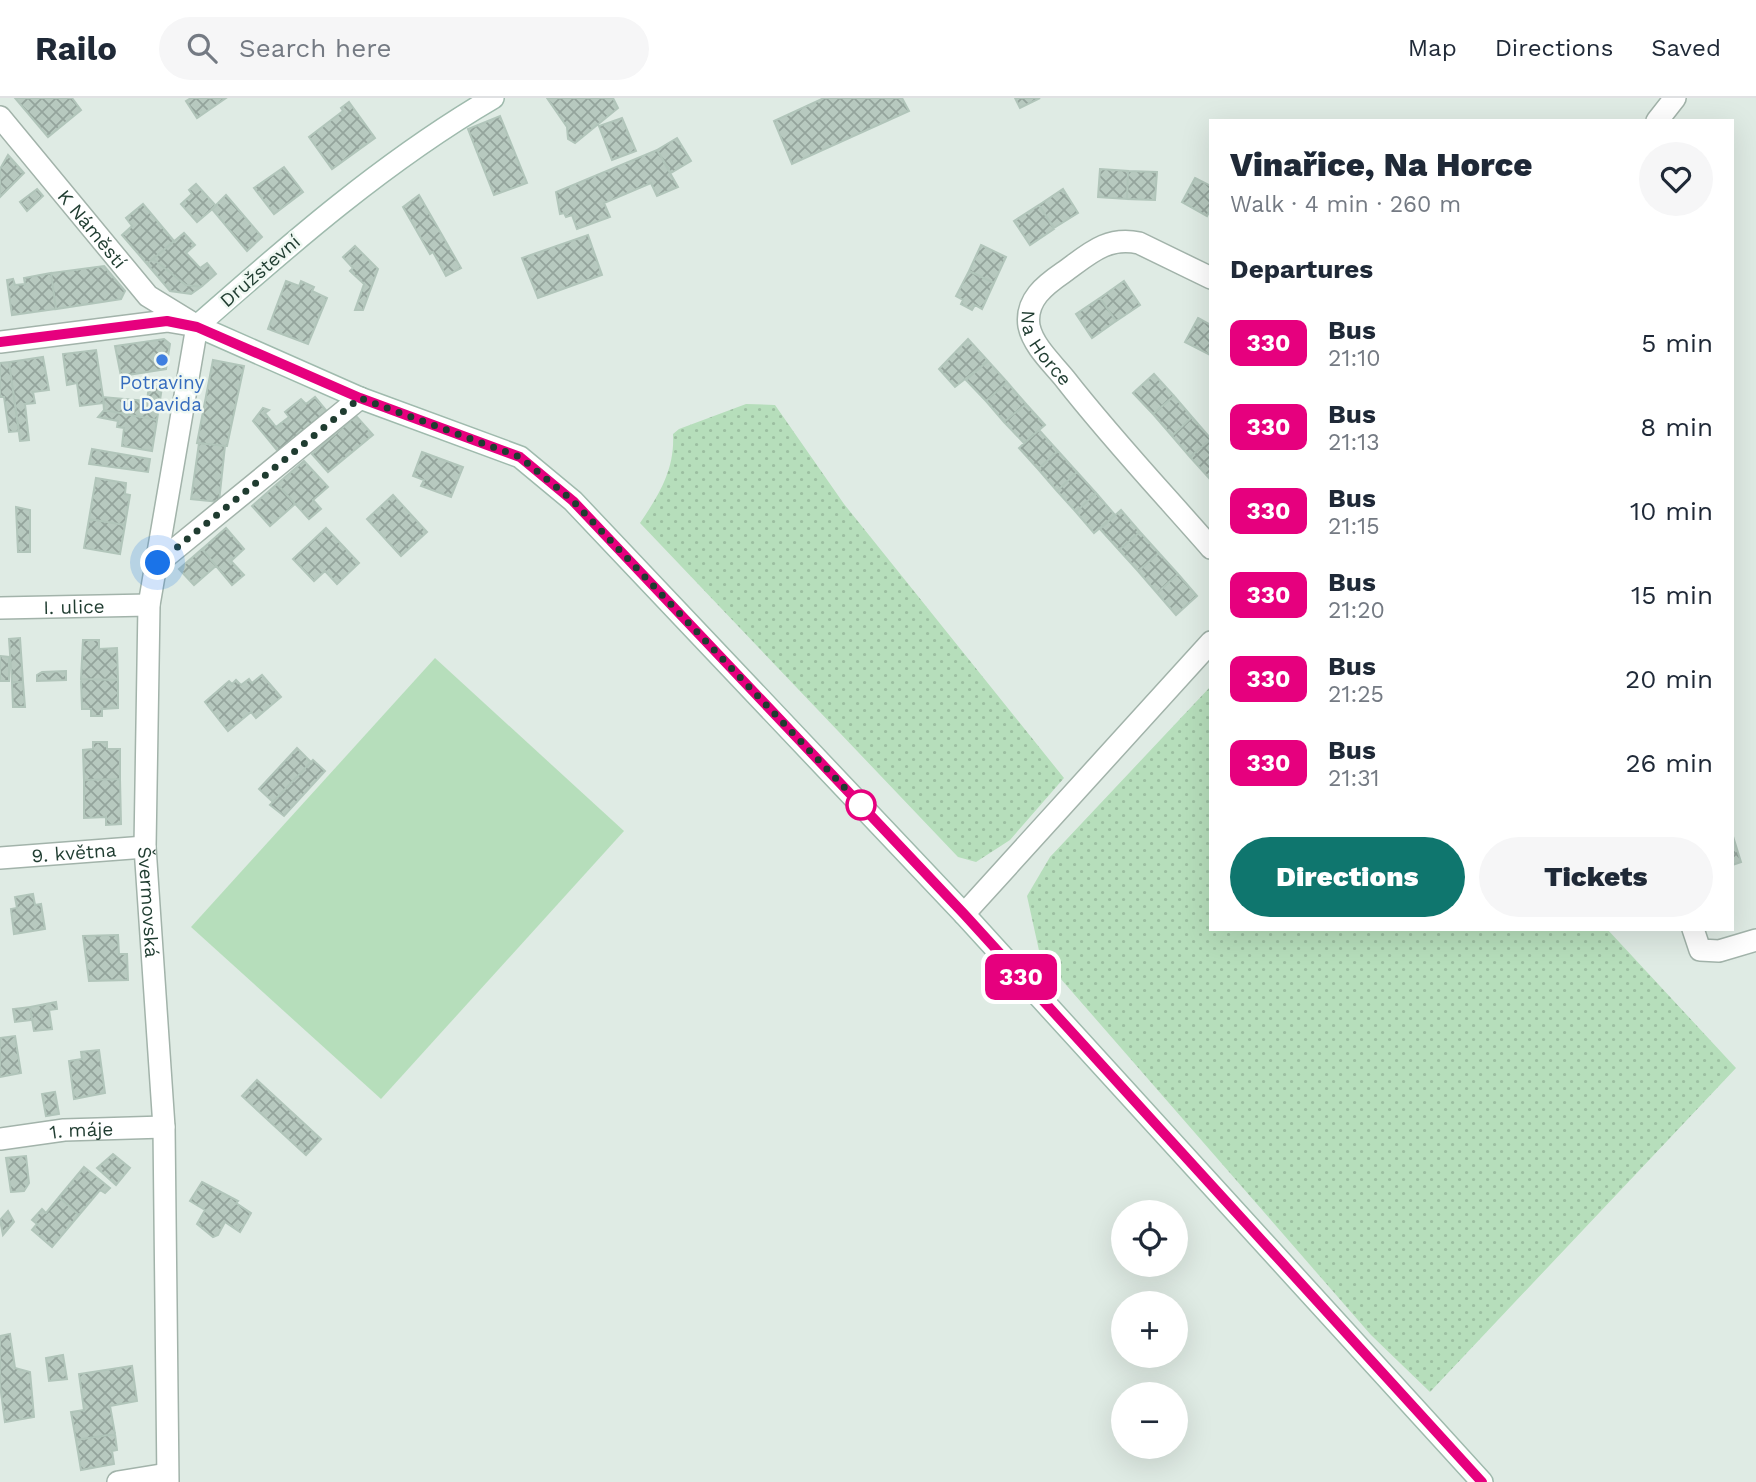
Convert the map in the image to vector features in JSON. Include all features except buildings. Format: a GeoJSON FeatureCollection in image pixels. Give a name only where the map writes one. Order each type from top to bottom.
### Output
{"type":"FeatureCollection","features":[{"type":"Feature","properties":{"kind":"street","name":"Družstevní"},"geometry":{"type":"LineString","coordinates":[[493,98],[448,125],[306,231],[197,327],[360,398],[520,457],[573,501],[964,914],[1482,1482]]}},
{"type":"Feature","properties":{"kind":"street"},"geometry":{"type":"LineString","coordinates":[[1659,119],[1675,98]]}},
{"type":"Feature","properties":{"kind":"street","name":"K Náměstí"},"geometry":{"type":"LineString","coordinates":[[0,117],[148,296],[197,327]]}},
{"type":"Feature","properties":{"kind":"street","name":"Na Horce"},"geometry":{"type":"LineString","coordinates":[[1209,277],[1139,243],[1127,240],[1105,243],[1043,286],[1030,311],[1029,327],[1036,343],[1094,416],[1209,546]]}},
{"type":"Feature","properties":{"kind":"street"},"geometry":{"type":"LineString","coordinates":[[0,342],[167,321],[197,327]]}},
{"type":"Feature","properties":{"kind":"street","name":"Švermovská"},"geometry":{"type":"LineString","coordinates":[[167,1478],[164,1127],[145,847],[149,605],[197,327]]}},
{"type":"Feature","properties":{"kind":"street"},"geometry":{"type":"LineString","coordinates":[[158,563],[360,398]]}},
{"type":"Feature","properties":{"kind":"street","name":"I. ulice"},"geometry":{"type":"LineString","coordinates":[[0,608],[149,605]]}},
{"type":"Feature","properties":{"kind":"street"},"geometry":{"type":"LineString","coordinates":[[964,914],[1209,644]]}},
{"type":"Feature","properties":{"kind":"street","name":"9. května"},"geometry":{"type":"LineString","coordinates":[[0,858],[145,847]]}},
{"type":"Feature","properties":{"kind":"street"},"geometry":{"type":"LineString","coordinates":[[1694,931],[1700,950],[1719,951],[1756,940]]}},
{"type":"Feature","properties":{"kind":"street","name":"1. máje"},"geometry":{"type":"LineString","coordinates":[[0,1139],[64,1130],[164,1127]]}},
{"type":"Feature","properties":{"kind":"street"},"geometry":{"type":"LineString","coordinates":[[118,1482],[167,1478]]}},
{"type":"Feature","properties":{"kind":"green space"},"geometry":{"type":"Polygon","coordinates":[[[746,404],[775,405],[844,504],[1064,778],[1010,840],[976,862],[958,857],[640,523],[659,492],[668,470],[673,434],[679,429],[746,404]]]}},
{"type":"Feature","properties":{"kind":"green space"},"geometry":{"type":"Polygon","coordinates":[[[435,658],[624,831],[381,1099],[191,927],[435,658]]]}},
{"type":"Feature","properties":{"kind":"green space"},"geometry":{"type":"Polygon","coordinates":[[[1209,688],[1209,931],[1609,931],[1736,1068],[1430,1392],[1371,1335],[1040,955],[1027,896],[1050,857],[1209,688]]]}},
{"type":"Feature","properties":{"kind":"bus line","name":"330"},"geometry":{"type":"LineString","coordinates":[[0,342],[167,321],[197,327],[360,398],[520,457],[573,501],[964,914],[1482,1482]]}},
{"type":"Feature","properties":{"kind":"place","name":"Potraviny u Davida"},"geometry":{"type":"Point","coordinates":[162,360]}},
{"type":"Feature","properties":{"kind":"route"},"geometry":{"type":"LineString","coordinates":[[158,563],[360,398],[520,457],[573,501],[861,805]]}}]}
